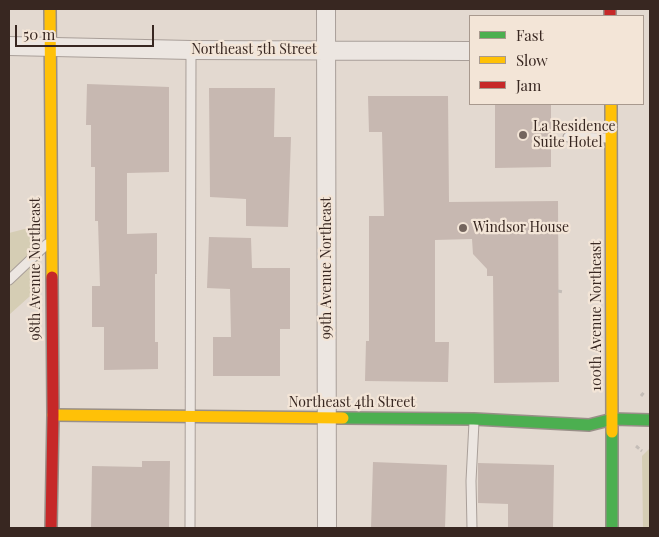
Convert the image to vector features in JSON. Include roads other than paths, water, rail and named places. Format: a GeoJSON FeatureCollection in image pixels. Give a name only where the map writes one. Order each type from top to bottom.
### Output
{"type":"FeatureCollection","features":[{"type":"Feature","properties":{"kind":"street","name":"98th Avenue Northeast"},"geometry":{"type":"LineString","coordinates":[[50,9],[51,528]]}},
{"type":"Feature","properties":{"kind":"street","name":"99th Avenue Northeast"},"geometry":{"type":"LineString","coordinates":[[326,9],[327,528]]}},
{"type":"Feature","properties":{"kind":"street","name":"Northeast 5th Street"},"geometry":{"type":"LineString","coordinates":[[9,46],[191,50],[469,51]]}},
{"type":"Feature","properties":{"kind":"street","name":"100th Avenue Northeast"},"geometry":{"type":"LineString","coordinates":[[611,105],[612,528]]}},
{"type":"Feature","properties":{"kind":"street","name":"Northeast 4th Street"},"geometry":{"type":"LineString","coordinates":[[52,415],[474,419],[589,425],[612,419],[650,420]]}},
{"type":"Feature","properties":{"kind":"lane"},"geometry":{"type":"LineString","coordinates":[[190,528],[191,50]]}},
{"type":"Feature","properties":{"kind":"lane"},"geometry":{"type":"LineString","coordinates":[[568,137],[611,138]]}},
{"type":"Feature","properties":{"kind":"lane"},"geometry":{"type":"LineString","coordinates":[[9,280],[51,240]]}},
{"type":"Feature","properties":{"kind":"lane"},"geometry":{"type":"LineString","coordinates":[[472,528],[471,481],[474,419]]}},
{"type":"Feature","properties":{"kind":"place","name":"La Residence Suite Hotel"},"geometry":{"type":"Point","coordinates":[523,135]}},
{"type":"Feature","properties":{"kind":"place","name":"Windsor House"},"geometry":{"type":"Point","coordinates":[463,228]}}]}
